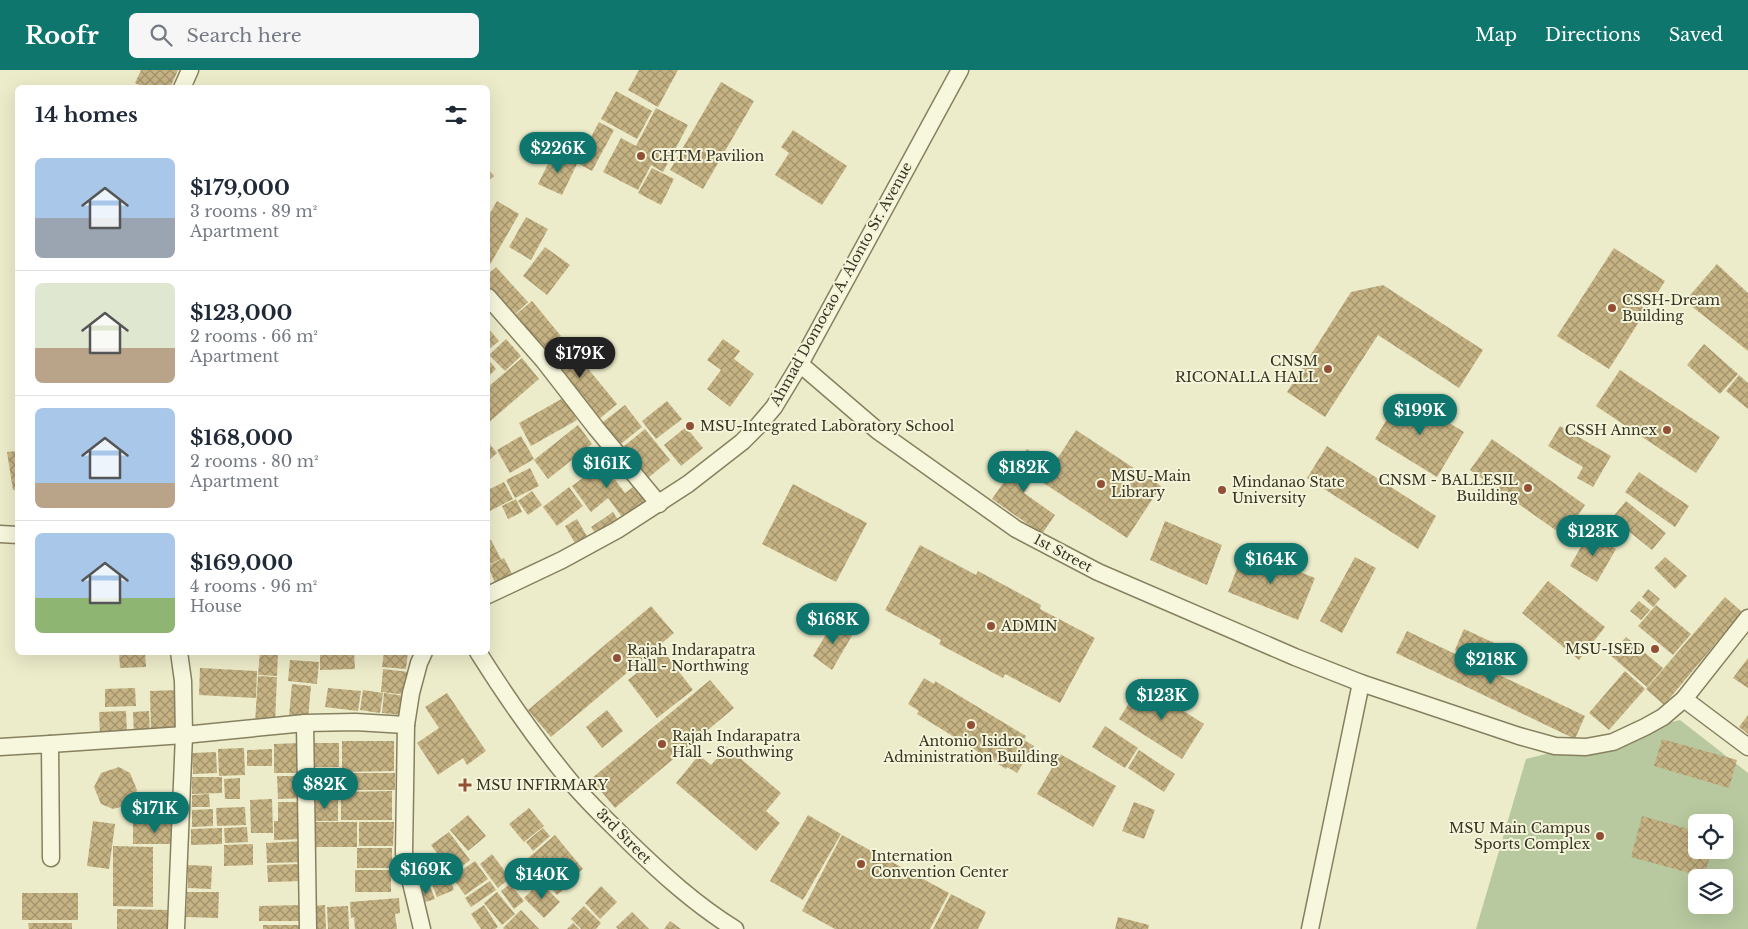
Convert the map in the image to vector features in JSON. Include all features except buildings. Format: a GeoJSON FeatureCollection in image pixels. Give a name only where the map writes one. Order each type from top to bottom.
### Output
{"type":"FeatureCollection","features":[{"type":"Feature","properties":{"kind":"street"},"geometry":{"type":"LineString","coordinates":[[183,85],[190,70]]}},
{"type":"Feature","properties":{"kind":"street","name":"Ahmad Domocao A. Alonto Sr. Avenue"},"geometry":{"type":"LineString","coordinates":[[490,594],[590,545],[659,504],[688,484],[752,432],[774,406],[800,364],[956,71]]}},
{"type":"Feature","properties":{"kind":"street"},"geometry":{"type":"LineString","coordinates":[[490,298],[544,361],[659,504]]}},
{"type":"Feature","properties":{"kind":"street","name":"1st Street"},"geometry":{"type":"LineString","coordinates":[[800,364],[878,431],[1016,529],[1098,572],[1295,657],[1361,683],[1519,736],[1555,746],[1586,747],[1613,742],[1663,717],[1684,699],[1748,618]]}},
{"type":"Feature","properties":{"kind":"street"},"geometry":{"type":"LineString","coordinates":[[0,534],[15,535]]}},
{"type":"Feature","properties":{"kind":"street"},"geometry":{"type":"LineString","coordinates":[[176,929],[184,735],[183,681],[179,655]]}},
{"type":"Feature","properties":{"kind":"street"},"geometry":{"type":"LineString","coordinates":[[422,929],[404,853],[406,725],[411,692],[423,655]]}},
{"type":"Feature","properties":{"kind":"street","name":"3rd Street"},"geometry":{"type":"LineString","coordinates":[[480,655],[521,717],[567,778],[656,869],[712,915],[735,929]]}},
{"type":"Feature","properties":{"kind":"street"},"geometry":{"type":"LineString","coordinates":[[1310,929],[1361,683]]}},
{"type":"Feature","properties":{"kind":"street"},"geometry":{"type":"LineString","coordinates":[[1684,699],[1748,747]]}},
{"type":"Feature","properties":{"kind":"street"},"geometry":{"type":"LineString","coordinates":[[0,747],[184,735],[305,723],[355,722],[406,725]]}},
{"type":"Feature","properties":{"kind":"street"},"geometry":{"type":"LineString","coordinates":[[305,723],[308,929]]}},
{"type":"Feature","properties":{"kind":"street"},"geometry":{"type":"LineString","coordinates":[[50,744],[51,858]]}},
{"type":"Feature","properties":{"kind":"green space","name":"MSU Main Campus Sports Complex"},"geometry":{"type":"Polygon","coordinates":[[[1680,720],[1748,773],[1748,929],[1476,929],[1526,759],[1680,720]]]}},
{"type":"Feature","properties":{"kind":"place","name":"CHTM Pavilion"},"geometry":{"type":"Point","coordinates":[641,156]}},
{"type":"Feature","properties":{"kind":"place","name":"CSSH-Dream Building"},"geometry":{"type":"Point","coordinates":[1612,308]}},
{"type":"Feature","properties":{"kind":"place","name":"CNSM RICONALLA HALL"},"geometry":{"type":"Point","coordinates":[1328,369]}},
{"type":"Feature","properties":{"kind":"place","name":"MSU-Integrated Laboratory School"},"geometry":{"type":"Point","coordinates":[690,426]}},
{"type":"Feature","properties":{"kind":"place","name":"CSSH Annex"},"geometry":{"type":"Point","coordinates":[1667,430]}},
{"type":"Feature","properties":{"kind":"place","name":"MSU-Main Library"},"geometry":{"type":"Point","coordinates":[1101,484]}},
{"type":"Feature","properties":{"kind":"place","name":"CNSM - BALLESIL Building"},"geometry":{"type":"Point","coordinates":[1528,488]}},
{"type":"Feature","properties":{"kind":"place","name":"Mindanao State University"},"geometry":{"type":"Point","coordinates":[1222,490]}},
{"type":"Feature","properties":{"kind":"place","name":"ADMIN"},"geometry":{"type":"Point","coordinates":[991,626]}},
{"type":"Feature","properties":{"kind":"place","name":"MSU-ISED"},"geometry":{"type":"Point","coordinates":[1655,649]}},
{"type":"Feature","properties":{"kind":"place","name":"Rajah Indarapatra Hall - Northwing"},"geometry":{"type":"Point","coordinates":[617,658]}},
{"type":"Feature","properties":{"kind":"place","name":"Antonio Isidro Administration Building"},"geometry":{"type":"Point","coordinates":[971,725]}},
{"type":"Feature","properties":{"kind":"place","name":"Rajah Indarapatra Hall - Southwing"},"geometry":{"type":"Point","coordinates":[662,744]}},
{"type":"Feature","properties":{"kind":"place","name":"MSU INFIRMARY"},"geometry":{"type":"Point","coordinates":[465,785]}},
{"type":"Feature","properties":{"kind":"place","name":"MSU Main Campus Sports Complex"},"geometry":{"type":"Point","coordinates":[1600,836]}},
{"type":"Feature","properties":{"kind":"place","name":"Internation Convention Center"},"geometry":{"type":"Point","coordinates":[861,864]}}]}
